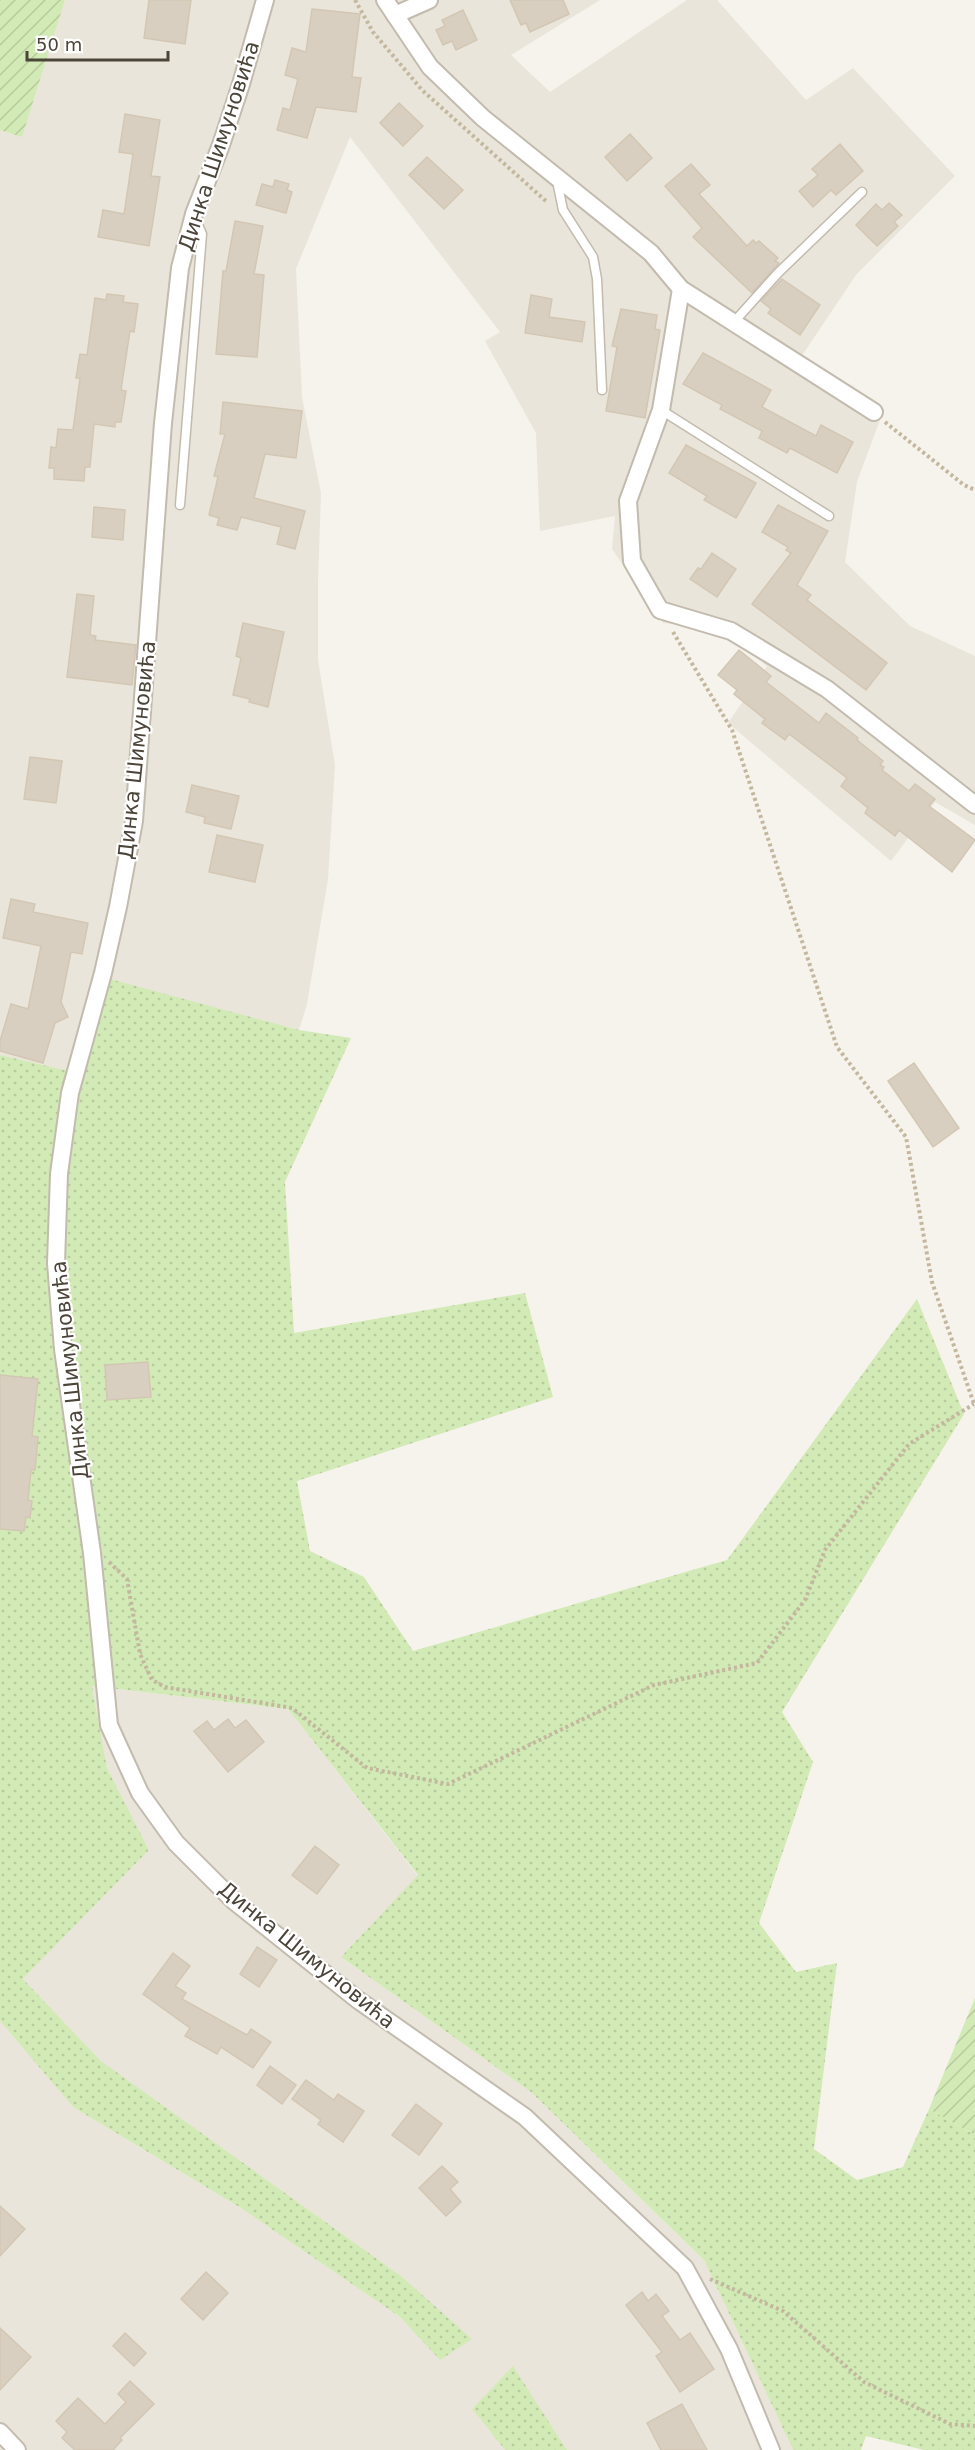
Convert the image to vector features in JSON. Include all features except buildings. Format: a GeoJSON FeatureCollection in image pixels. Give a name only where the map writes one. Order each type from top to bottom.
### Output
{"type":"FeatureCollection","features":[{"type":"Feature","properties":{"kind":"street","name":"Динка Шимуновића"},"geometry":{"type":"LineString","coordinates":[[265,0],[242,84],[194,214],[180,268],[171,333],[134,821],[105,962],[70,1093],[60,1174],[56,1263],[63,1348],[92,1553],[109,1725],[140,1793],[176,1843],[234,1902],[358,2000],[525,2117],[685,2268],[729,2349],[771,2450]]}},
{"type":"Feature","properties":{"kind":"street"},"geometry":{"type":"LineString","coordinates":[[385,0],[430,67],[483,118],[651,253],[681,289],[874,412]]}},
{"type":"Feature","properties":{"kind":"street"},"geometry":{"type":"LineString","coordinates":[[395,15],[429,0]]}},
{"type":"Feature","properties":{"kind":"street"},"geometry":{"type":"LineString","coordinates":[[681,289],[661,410],[628,501],[632,561],[660,610],[731,631],[827,689],[975,805]]}},
{"type":"Feature","properties":{"kind":"street"},"geometry":{"type":"LineString","coordinates":[[0,2432],[17,2450]]}},
{"type":"Feature","properties":{"kind":"lane"},"geometry":{"type":"LineString","coordinates":[[557,177],[563,210],[593,257],[597,279],[602,390]]}},
{"type":"Feature","properties":{"kind":"lane"},"geometry":{"type":"LineString","coordinates":[[734,322],[778,273],[862,192]]}},
{"type":"Feature","properties":{"kind":"lane"},"geometry":{"type":"LineString","coordinates":[[180,505],[202,234],[194,214]]}},
{"type":"Feature","properties":{"kind":"lane"},"geometry":{"type":"LineString","coordinates":[[661,410],[829,516]]}},
{"type":"Feature","properties":{"kind":"path"},"geometry":{"type":"LineString","coordinates":[[874,412],[964,485],[975,490]]}},
{"type":"Feature","properties":{"kind":"path"},"geometry":{"type":"LineString","coordinates":[[92,1553],[114,1565],[127,1579],[140,1654],[152,1680],[165,1687],[292,1708],[367,1768],[448,1784],[654,1685],[758,1663],[805,1600],[825,1550],[909,1444],[974,1405],[932,1282],[906,1137],[837,1047],[732,730],[660,610]]}},
{"type":"Feature","properties":{"kind":"path"},"geometry":{"type":"LineString","coordinates":[[685,2268],[783,2311],[864,2382],[950,2424],[975,2426]]}},
{"type":"Feature","properties":{"kind":"shaded area"},"geometry":{"type":"Polygon","coordinates":[[[65,0],[600,0],[511,55],[550,92],[687,0],[717,0],[806,100],[853,68],[955,176],[856,275],[797,363],[884,409],[857,482],[845,562],[910,626],[975,656],[975,825],[935,802],[891,861],[728,723],[767,666],[714,628],[663,623],[612,549],[615,516],[540,531],[536,433],[485,341],[500,332],[350,137],[296,269],[302,397],[321,493],[318,660],[335,765],[328,879],[307,1004],[299,1030],[110,980],[82,1074],[0,1055],[0,130],[22,136],[65,0]]]}},
{"type":"Feature","properties":{"kind":"shaded area"},"geometry":{"type":"Polygon","coordinates":[[[92,1686],[288,1709],[418,1876],[341,1957],[531,2092],[704,2260],[793,2450],[567,2450],[513,2367],[472,2409],[505,2450],[0,2450],[0,2021],[73,2107],[241,2208],[400,2317],[440,2359],[471,2339],[401,2276],[101,2061],[23,1979],[149,1850],[107,1768],[92,1686]]]}},
{"type":"Feature","properties":{"kind":"green space"},"geometry":{"type":"Polygon","coordinates":[[[0,0],[65,0],[22,137],[0,130],[0,0]]]}},
{"type":"Feature","properties":{"kind":"green space"},"geometry":{"type":"Polygon","coordinates":[[[110,979],[299,1030],[351,1038],[285,1182],[294,1333],[525,1293],[553,1397],[297,1481],[310,1551],[364,1577],[413,1651],[727,1560],[917,1299],[964,1414],[782,1712],[813,1762],[759,1923],[796,1972],[837,1963],[814,2149],[857,2180],[903,2167],[929,2109],[975,2135],[975,2450],[924,2450],[866,2436],[861,2450],[793,2450],[704,2260],[531,2092],[341,1957],[418,1875],[288,1709],[92,1686],[107,1768],[149,1850],[23,1979],[101,2061],[401,2276],[472,2339],[440,2360],[400,2317],[241,2208],[73,2107],[0,2021],[0,1055],[82,1074],[110,979]]]}},
{"type":"Feature","properties":{"kind":"green space"},"geometry":{"type":"Polygon","coordinates":[[[975,1998],[975,2135],[929,2109],[975,1998]]]}},
{"type":"Feature","properties":{"kind":"green space"},"geometry":{"type":"Polygon","coordinates":[[[513,2366],[567,2450],[505,2450],[472,2409],[513,2366]]]}}]}
